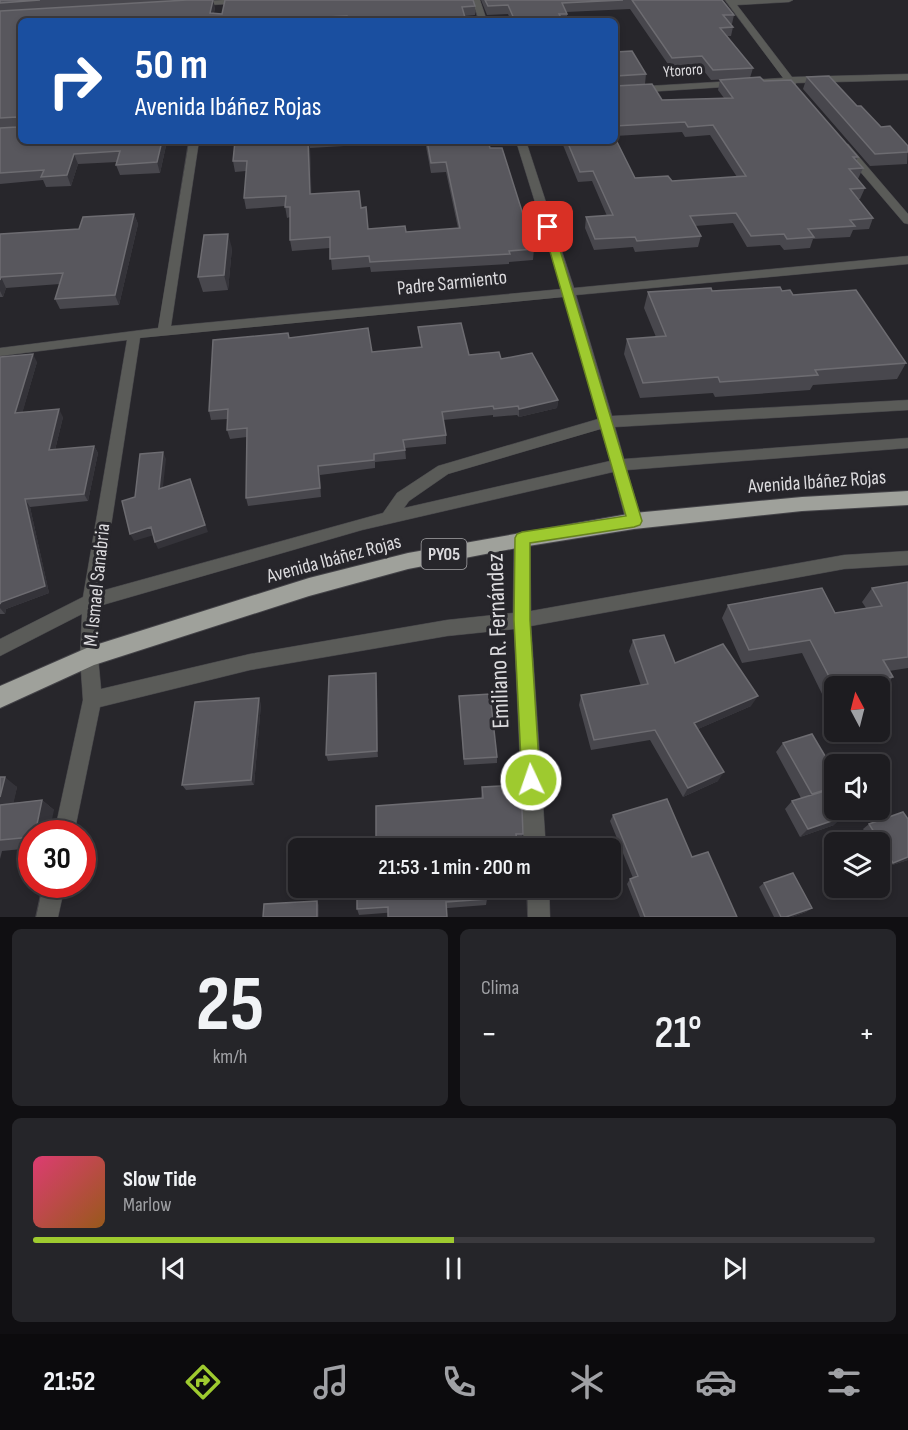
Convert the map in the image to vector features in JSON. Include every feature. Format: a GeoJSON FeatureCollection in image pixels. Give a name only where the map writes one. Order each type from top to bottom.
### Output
{"type":"FeatureCollection","features":[{"type":"Feature","properties":{"kind":"highway","name":"Avenida Ibáñez Rojas"},"geometry":{"type":"LineString","coordinates":[[0,697],[89,657],[309,587],[408,561],[522,538],[634,521],[802,504],[908,498]]}},
{"type":"Feature","properties":{"kind":"street"},"geometry":{"type":"LineString","coordinates":[[187,4],[260,0]]}},
{"type":"Feature","properties":{"kind":"street"},"geometry":{"type":"LineString","coordinates":[[476,0],[482,18]]}},
{"type":"Feature","properties":{"kind":"street"},"geometry":{"type":"LineString","coordinates":[[730,2],[789,0]]}},
{"type":"Feature","properties":{"kind":"street"},"geometry":{"type":"LineString","coordinates":[[220,12],[223,1]]}},
{"type":"Feature","properties":{"kind":"street"},"geometry":{"type":"LineString","coordinates":[[730,2],[796,88]]}},
{"type":"Feature","properties":{"kind":"street","name":"Ytororo"},"geometry":{"type":"LineString","coordinates":[[618,91],[788,80],[908,77]]}},
{"type":"Feature","properties":{"kind":"street"},"geometry":{"type":"LineString","coordinates":[[841,141],[908,221]]}},
{"type":"Feature","properties":{"kind":"street"},"geometry":{"type":"LineString","coordinates":[[164,331],[194,144]]}},
{"type":"Feature","properties":{"kind":"street"},"geometry":{"type":"LineString","coordinates":[[521,144],[569,291],[634,521]]}},
{"type":"Feature","properties":{"kind":"street","name":"Padre Sarmiento"},"geometry":{"type":"LineString","coordinates":[[0,352],[164,331],[908,260]]}},
{"type":"Feature","properties":{"kind":"street","name":"M. Ismael Sanabria"},"geometry":{"type":"LineString","coordinates":[[67,820],[92,700],[89,657],[91,601],[134,336]]}},
{"type":"Feature","properties":{"kind":"street"},"geometry":{"type":"LineString","coordinates":[[388,518],[403,497],[443,470],[606,422],[908,405]]}},
{"type":"Feature","properties":{"kind":"street"},"geometry":{"type":"LineString","coordinates":[[0,648],[91,601],[388,518],[619,465],[908,443]]}},
{"type":"Feature","properties":{"kind":"street","name":"Emiliano R. Fernández"},"geometry":{"type":"LineString","coordinates":[[522,538],[522,620],[534,838]]}},
{"type":"Feature","properties":{"kind":"street"},"geometry":{"type":"LineString","coordinates":[[92,700],[250,662],[447,628],[522,620],[844,562],[908,558]]}},
{"type":"Feature","properties":{"kind":"street"},"geometry":{"type":"LineString","coordinates":[[47,917],[51,898]]}},
{"type":"Feature","properties":{"kind":"street"},"geometry":{"type":"LineString","coordinates":[[538,898],[539,917]]}},
{"type":"Feature","properties":{"kind":"building"},"geometry":{"type":"Polygon","coordinates":[[[0,0],[40,0],[0,3],[0,0]]]}},
{"type":"Feature","properties":{"kind":"building"},"geometry":{"type":"Polygon","coordinates":[[[187,0],[213,0],[210,13],[222,14],[225,0],[473,0],[475,6],[462,7],[465,18],[347,18],[347,16],[18,18],[18,121],[17,117],[0,118],[0,11],[187,0]]]}},
{"type":"Feature","properties":{"kind":"building"},"geometry":{"type":"Polygon","coordinates":[[[485,0],[623,0],[562,3],[567,14],[559,14],[561,18],[514,18],[508,5],[488,6],[485,0]]]}},
{"type":"Feature","properties":{"kind":"building"},"geometry":{"type":"Polygon","coordinates":[[[632,0],[722,0],[734,15],[723,15],[733,27],[720,28],[753,68],[713,70],[702,56],[672,58],[632,0]]]}},
{"type":"Feature","properties":{"kind":"building"},"geometry":{"type":"Polygon","coordinates":[[[632,51],[646,74],[618,76],[618,52],[632,51]]]}},
{"type":"Feature","properties":{"kind":"building"},"geometry":{"type":"Polygon","coordinates":[[[829,76],[857,106],[861,106],[881,127],[890,126],[908,146],[908,152],[875,154],[807,77],[829,76]]]}},
{"type":"Feature","properties":{"kind":"building"},"geometry":{"type":"Polygon","coordinates":[[[760,77],[764,81],[791,80],[858,157],[853,157],[863,168],[849,169],[865,188],[850,189],[873,218],[850,220],[855,226],[808,229],[814,237],[787,239],[784,234],[751,236],[736,213],[690,216],[701,236],[637,241],[635,237],[595,239],[586,217],[613,215],[593,171],[580,172],[568,144],[618,144],[635,178],[668,176],[672,181],[746,176],[713,125],[688,127],[685,122],[618,126],[618,86],[652,84],[662,100],[733,98],[720,80],[760,77]]]}},
{"type":"Feature","properties":{"kind":"building"},"geometry":{"type":"Polygon","coordinates":[[[17,127],[18,144],[161,144],[157,162],[116,165],[120,151],[74,154],[67,175],[41,177],[44,170],[0,173],[0,128],[17,127]]]}},
{"type":"Feature","properties":{"kind":"building"},"geometry":{"type":"Polygon","coordinates":[[[235,144],[308,144],[310,194],[359,191],[361,208],[366,207],[368,229],[405,226],[406,232],[460,228],[446,162],[431,163],[428,144],[489,144],[490,148],[502,148],[534,249],[509,251],[510,254],[370,262],[369,256],[330,259],[330,237],[290,240],[290,207],[285,207],[286,196],[244,198],[247,161],[233,161],[235,144]]]}},
{"type":"Feature","properties":{"kind":"building"},"geometry":{"type":"Polygon","coordinates":[[[134,214],[115,295],[55,299],[63,273],[1,277],[0,280],[0,234],[79,229],[83,217],[134,214]]]}},
{"type":"Feature","properties":{"kind":"building"},"geometry":{"type":"Polygon","coordinates":[[[228,234],[224,275],[198,277],[204,235],[228,234]]]}},
{"type":"Feature","properties":{"kind":"building"},"geometry":{"type":"Polygon","coordinates":[[[780,287],[782,291],[790,290],[793,295],[856,290],[906,363],[815,370],[818,375],[720,382],[718,377],[643,383],[627,339],[666,336],[648,292],[780,287]]]}},
{"type":"Feature","properties":{"kind":"building"},"geometry":{"type":"Polygon","coordinates":[[[461,323],[469,355],[499,352],[501,359],[532,353],[558,400],[519,409],[518,406],[494,409],[493,406],[442,412],[446,435],[403,440],[405,450],[374,454],[374,460],[318,466],[320,488],[246,498],[247,428],[227,430],[228,409],[209,411],[213,340],[288,333],[289,338],[368,328],[372,352],[422,347],[418,327],[461,323]]]}},
{"type":"Feature","properties":{"kind":"building"},"geometry":{"type":"Polygon","coordinates":[[[33,354],[15,413],[59,409],[49,450],[94,446],[84,494],[25,499],[45,586],[0,604],[0,357],[33,354]]]}},
{"type":"Feature","properties":{"kind":"building"},"geometry":{"type":"Polygon","coordinates":[[[163,452],[159,489],[190,479],[205,525],[155,542],[151,527],[130,534],[122,501],[135,497],[140,454],[163,452]]]}},
{"type":"Feature","properties":{"kind":"building"},"geometry":{"type":"Polygon","coordinates":[[[908,582],[908,657],[883,660],[893,677],[829,676],[810,640],[749,650],[728,605],[822,588],[835,613],[882,606],[872,588],[908,582]]]}},
{"type":"Feature","properties":{"kind":"building"},"geometry":{"type":"Polygon","coordinates":[[[664,635],[675,663],[723,644],[758,696],[694,723],[724,772],[688,788],[655,730],[594,740],[581,695],[648,684],[633,640],[664,635]]]}},
{"type":"Feature","properties":{"kind":"building"},"geometry":{"type":"Polygon","coordinates":[[[376,673],[377,751],[326,755],[329,676],[376,673]]]}},
{"type":"Feature","properties":{"kind":"building"},"geometry":{"type":"Polygon","coordinates":[[[490,694],[497,757],[464,759],[459,696],[490,694]]]}},
{"type":"Feature","properties":{"kind":"building"},"geometry":{"type":"Polygon","coordinates":[[[259,698],[251,780],[182,785],[195,702],[259,698]]]}},
{"type":"Feature","properties":{"kind":"building"},"geometry":{"type":"Polygon","coordinates":[[[812,734],[824,754],[824,790],[812,794],[783,743],[812,734]]]}},
{"type":"Feature","properties":{"kind":"building"},"geometry":{"type":"Polygon","coordinates":[[[0,777],[5,777],[0,797],[0,777]]]}},
{"type":"Feature","properties":{"kind":"building"},"geometry":{"type":"Polygon","coordinates":[[[521,785],[523,834],[516,834],[517,838],[376,838],[376,806],[483,798],[482,787],[521,785]]]}},
{"type":"Feature","properties":{"kind":"building"},"geometry":{"type":"Polygon","coordinates":[[[824,791],[824,820],[834,820],[808,829],[792,801],[824,791]]]}},
{"type":"Feature","properties":{"kind":"building"},"geometry":{"type":"Polygon","coordinates":[[[667,799],[692,857],[708,852],[737,917],[645,917],[630,879],[638,876],[613,815],[667,799]]]}},
{"type":"Feature","properties":{"kind":"building"},"geometry":{"type":"Polygon","coordinates":[[[42,800],[38,820],[18,820],[18,838],[0,840],[0,805],[42,800]]]}},
{"type":"Feature","properties":{"kind":"building"},"geometry":{"type":"Polygon","coordinates":[[[903,812],[908,819],[908,857],[893,863],[890,858],[890,832],[874,832],[869,824],[880,820],[890,820],[890,817],[903,812]]]}},
{"type":"Feature","properties":{"kind":"building"},"geometry":{"type":"Polygon","coordinates":[[[793,873],[812,908],[781,917],[764,883],[793,873]]]}},
{"type":"Feature","properties":{"kind":"building"},"geometry":{"type":"Polygon","coordinates":[[[357,898],[487,899],[446,902],[447,917],[388,917],[388,907],[357,909],[357,898]]]}},
{"type":"Feature","properties":{"kind":"building"},"geometry":{"type":"Polygon","coordinates":[[[317,901],[317,917],[263,917],[264,904],[317,901]]]}},
{"type":"Feature","properties":{"kind":"route"},"geometry":{"type":"LineString","coordinates":[[531,780],[522,620],[522,538],[634,521],[569,291],[548,227]]}}]}
